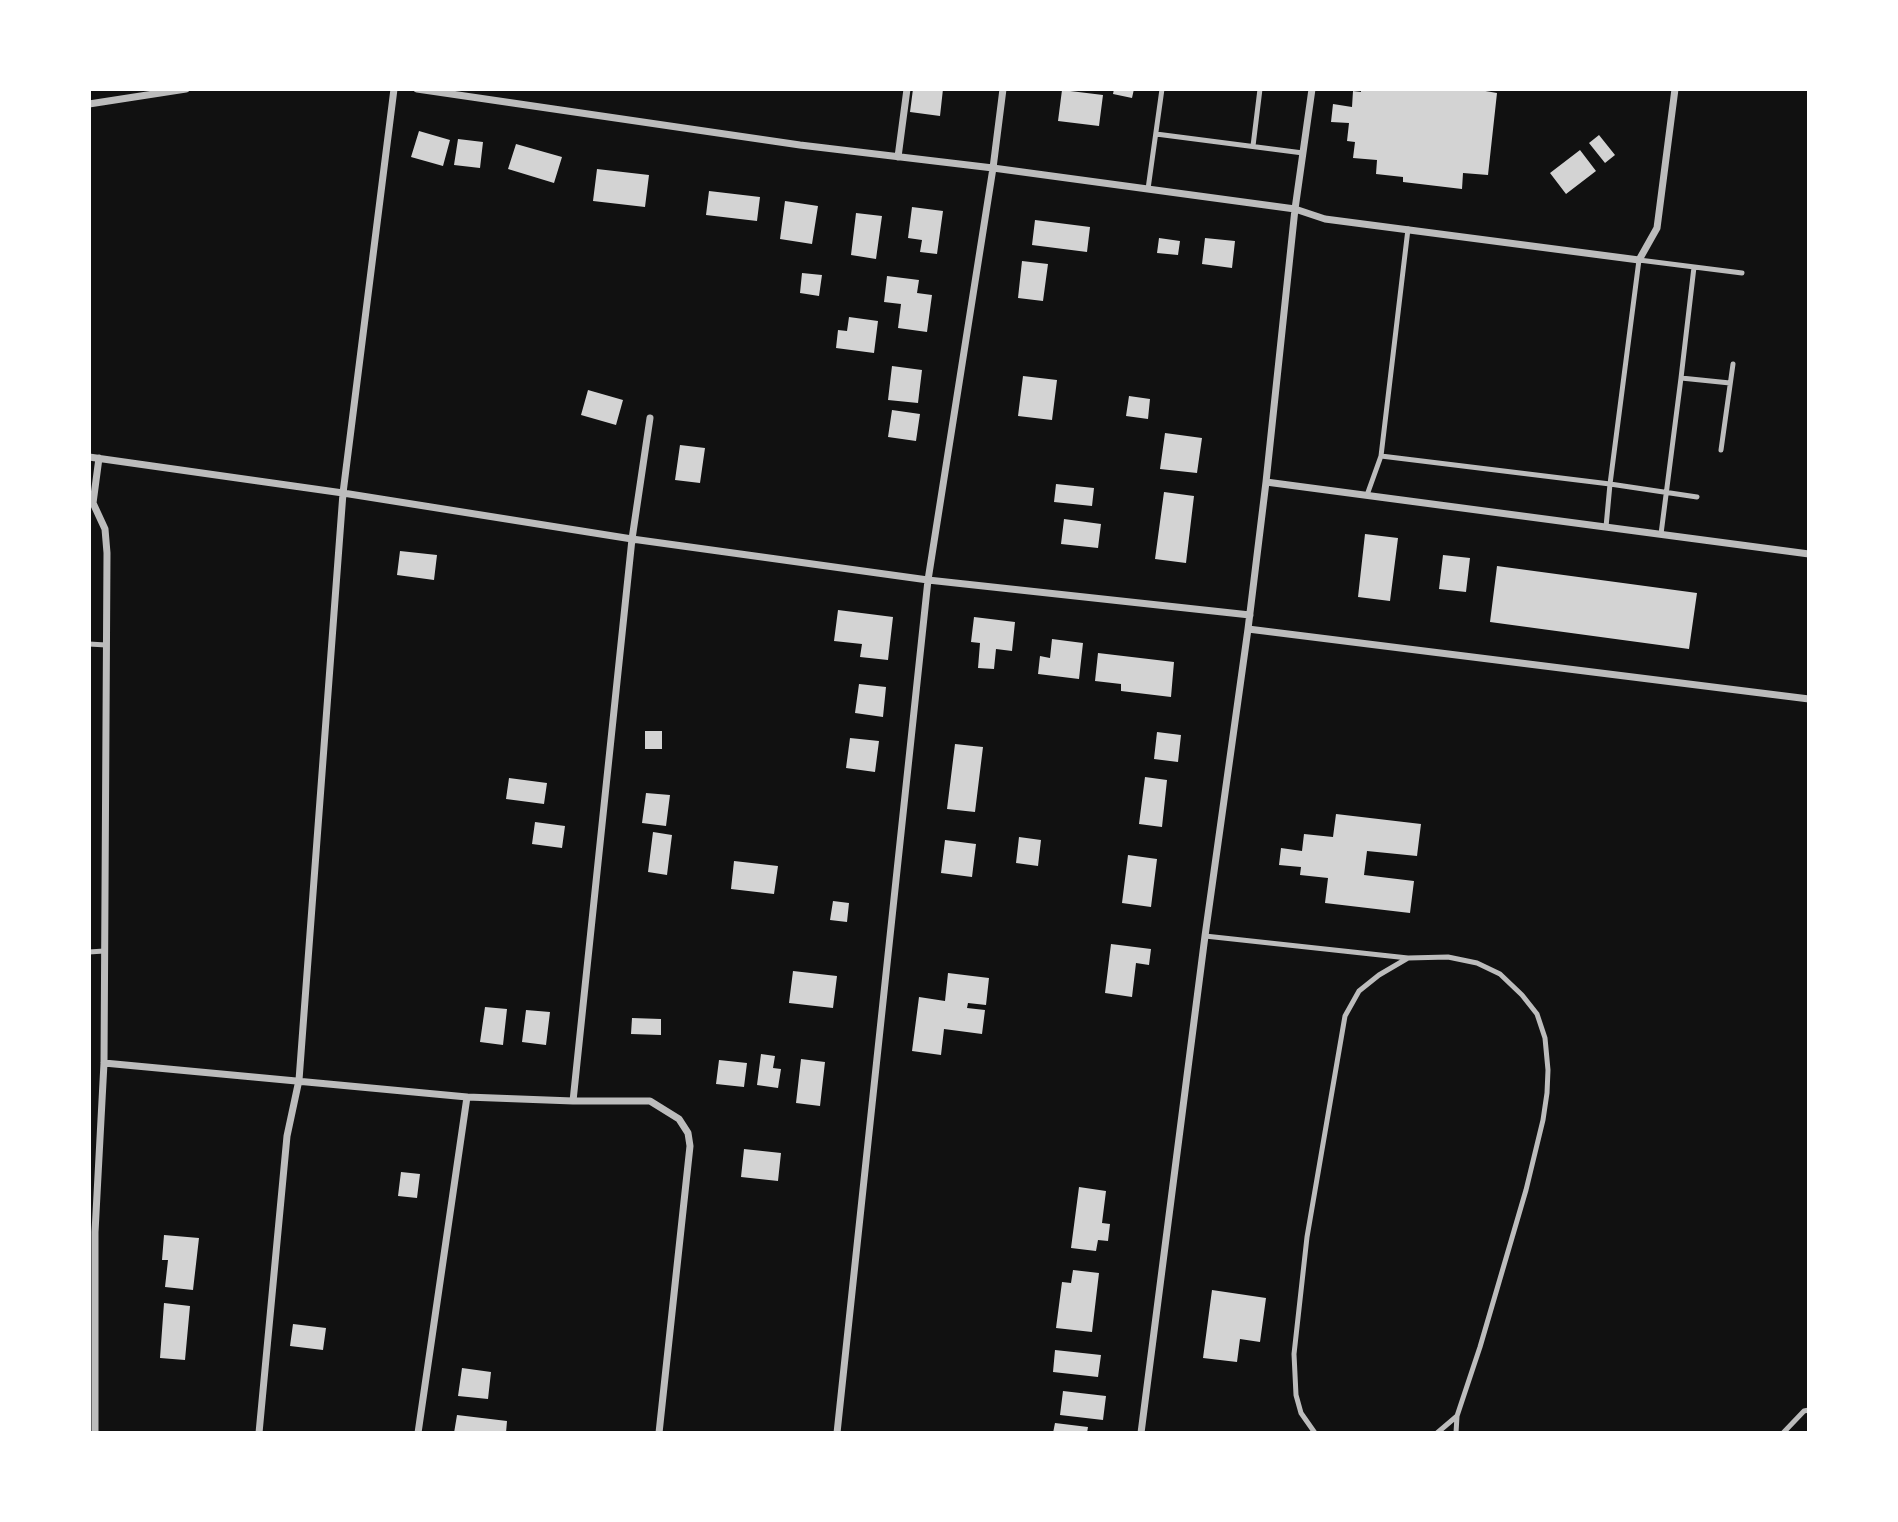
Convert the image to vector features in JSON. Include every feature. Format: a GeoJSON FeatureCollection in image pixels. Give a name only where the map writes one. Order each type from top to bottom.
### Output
{"type":"FeatureCollection","features":[{"type":"Feature","properties":{"kind":"street"},"geometry":{"type":"LineString","coordinates":[[89,104],[186,89]]}},
{"type":"Feature","properties":{"kind":"street"},"geometry":{"type":"LineString","coordinates":[[259,1433],[286,1136],[299,1080],[344,493],[394,89]]}},
{"type":"Feature","properties":{"kind":"street"},"geometry":{"type":"LineString","coordinates":[[417,89],[800,145],[1295,209],[1325,219],[1639,260],[1657,228],[1675,89]]}},
{"type":"Feature","properties":{"kind":"street"},"geometry":{"type":"LineString","coordinates":[[898,157],[907,89]]}},
{"type":"Feature","properties":{"kind":"street"},"geometry":{"type":"LineString","coordinates":[[837,1433],[928,580],[993,169],[1003,89]]}},
{"type":"Feature","properties":{"kind":"street"},"geometry":{"type":"LineString","coordinates":[[1141,1433],[1205,936],[1250,615],[1295,209],[1312,89]]}},
{"type":"Feature","properties":{"kind":"street"},"geometry":{"type":"LineString","coordinates":[[573,1101],[632,539],[650,418]]}},
{"type":"Feature","properties":{"kind":"street"},"geometry":{"type":"LineString","coordinates":[[89,457],[344,493],[632,539],[928,580],[1250,615]]}},
{"type":"Feature","properties":{"kind":"street"},"geometry":{"type":"LineString","coordinates":[[95,1433],[92,1232],[104,1063],[107,553],[105,529],[91,504],[99,458]]}},
{"type":"Feature","properties":{"kind":"street"},"geometry":{"type":"LineString","coordinates":[[1266,482],[1809,554]]}},
{"type":"Feature","properties":{"kind":"street"},"geometry":{"type":"LineString","coordinates":[[1248,629],[1809,699]]}},
{"type":"Feature","properties":{"kind":"street"},"geometry":{"type":"LineString","coordinates":[[104,1063],[467,1097],[649,1101],[679,1119],[688,1133],[690,1146],[659,1433]]}},
{"type":"Feature","properties":{"kind":"street"},"geometry":{"type":"LineString","coordinates":[[418,1433],[467,1097]]}},
{"type":"Feature","properties":{"kind":"lane"},"geometry":{"type":"LineString","coordinates":[[1148,189],[1162,89]]}},
{"type":"Feature","properties":{"kind":"lane"},"geometry":{"type":"LineString","coordinates":[[1252,146],[1260,89]]}},
{"type":"Feature","properties":{"kind":"lane"},"geometry":{"type":"LineString","coordinates":[[1156,134],[1303,153]]}},
{"type":"Feature","properties":{"kind":"lane"},"geometry":{"type":"LineString","coordinates":[[1367,495],[1381,456],[1409,229]]}},
{"type":"Feature","properties":{"kind":"lane"},"geometry":{"type":"LineString","coordinates":[[1606,527],[1639,260],[1742,273]]}},
{"type":"Feature","properties":{"kind":"lane"},"geometry":{"type":"LineString","coordinates":[[1661,534],[1694,267]]}},
{"type":"Feature","properties":{"kind":"lane"},"geometry":{"type":"LineString","coordinates":[[1721,450],[1733,364]]}},
{"type":"Feature","properties":{"kind":"lane"},"geometry":{"type":"LineString","coordinates":[[1681,378],[1730,383]]}},
{"type":"Feature","properties":{"kind":"lane"},"geometry":{"type":"LineString","coordinates":[[1381,456],[1697,497]]}},
{"type":"Feature","properties":{"kind":"lane"},"geometry":{"type":"LineString","coordinates":[[89,644],[106,645]]}},
{"type":"Feature","properties":{"kind":"lane"},"geometry":{"type":"LineString","coordinates":[[1205,936],[1408,958],[1448,957],[1478,963],[1500,974],[1537,1014],[1545,1038],[1548,1070],[1543,1120],[1526,1190],[1457,1416],[1456,1433]]}},
{"type":"Feature","properties":{"kind":"lane"},"geometry":{"type":"LineString","coordinates":[[89,952],[104,951]]}},
{"type":"Feature","properties":{"kind":"lane"},"geometry":{"type":"LineString","coordinates":[[1315,1433],[1301,1413],[1296,1395],[1294,1354],[1307,1237],[1345,1016],[1359,990],[1408,958]]}},
{"type":"Feature","properties":{"kind":"lane"},"geometry":{"type":"LineString","coordinates":[[1783,1433],[1804,1411],[1809,1410]]}},
{"type":"Feature","properties":{"kind":"lane"},"geometry":{"type":"LineString","coordinates":[[1437,1433],[1457,1416]]}},
{"type":"Feature","properties":{"kind":"building"},"geometry":{"type":"Polygon","coordinates":[[[913,89],[943,89],[940,116],[910,112],[913,89]]]}},
{"type":"Feature","properties":{"kind":"building"},"geometry":{"type":"Polygon","coordinates":[[[1114,89],[1134,89],[1132,98],[1113,94],[1114,89]]]}},
{"type":"Feature","properties":{"kind":"building"},"geometry":{"type":"Polygon","coordinates":[[[1361,89],[1474,89],[1497,93],[1488,175],[1463,173],[1462,189],[1403,182],[1403,177],[1376,174],[1377,160],[1353,158],[1355,142],[1347,141],[1349,123],[1331,122],[1333,104],[1352,107],[1353,91],[1361,92],[1361,89]]]}},
{"type":"Feature","properties":{"kind":"building"},"geometry":{"type":"Polygon","coordinates":[[[1062,90],[1103,95],[1099,126],[1058,121],[1062,90]]]}},
{"type":"Feature","properties":{"kind":"building"},"geometry":{"type":"Polygon","coordinates":[[[419,131],[450,140],[443,166],[411,157],[419,131]]]}},
{"type":"Feature","properties":{"kind":"building"},"geometry":{"type":"Polygon","coordinates":[[[1599,135],[1615,155],[1605,163],[1589,143],[1599,135]]]}},
{"type":"Feature","properties":{"kind":"building"},"geometry":{"type":"Polygon","coordinates":[[[458,139],[483,142],[480,168],[454,165],[458,139]]]}},
{"type":"Feature","properties":{"kind":"building"},"geometry":{"type":"Polygon","coordinates":[[[516,144],[562,157],[554,183],[508,169],[516,144]]]}},
{"type":"Feature","properties":{"kind":"building"},"geometry":{"type":"Polygon","coordinates":[[[1580,150],[1596,171],[1566,194],[1550,173],[1580,150]]]}},
{"type":"Feature","properties":{"kind":"building"},"geometry":{"type":"Polygon","coordinates":[[[597,169],[649,175],[645,207],[593,201],[597,169]]]}},
{"type":"Feature","properties":{"kind":"building"},"geometry":{"type":"Polygon","coordinates":[[[709,191],[760,197],[757,221],[706,215],[709,191]]]}},
{"type":"Feature","properties":{"kind":"building"},"geometry":{"type":"Polygon","coordinates":[[[785,201],[818,206],[812,244],[780,239],[785,201]]]}},
{"type":"Feature","properties":{"kind":"building"},"geometry":{"type":"Polygon","coordinates":[[[912,207],[943,211],[937,254],[920,252],[922,240],[908,238],[912,207]]]}},
{"type":"Feature","properties":{"kind":"building"},"geometry":{"type":"Polygon","coordinates":[[[856,213],[882,216],[876,259],[851,255],[856,213]]]}},
{"type":"Feature","properties":{"kind":"building"},"geometry":{"type":"Polygon","coordinates":[[[1035,220],[1090,227],[1087,252],[1032,245],[1035,220]]]}},
{"type":"Feature","properties":{"kind":"building"},"geometry":{"type":"Polygon","coordinates":[[[1159,238],[1180,241],[1178,255],[1157,253],[1159,238]]]}},
{"type":"Feature","properties":{"kind":"building"},"geometry":{"type":"Polygon","coordinates":[[[1205,238],[1235,241],[1232,268],[1202,264],[1205,238]]]}},
{"type":"Feature","properties":{"kind":"building"},"geometry":{"type":"Polygon","coordinates":[[[1022,261],[1048,264],[1043,301],[1018,298],[1022,261]]]}},
{"type":"Feature","properties":{"kind":"building"},"geometry":{"type":"Polygon","coordinates":[[[802,273],[822,275],[819,296],[800,293],[802,273]]]}},
{"type":"Feature","properties":{"kind":"building"},"geometry":{"type":"Polygon","coordinates":[[[887,276],[919,280],[917,293],[932,295],[927,332],[898,328],[901,304],[884,302],[887,276]]]}},
{"type":"Feature","properties":{"kind":"building"},"geometry":{"type":"Polygon","coordinates":[[[849,317],[878,321],[874,353],[836,348],[838,330],[847,331],[849,317]]]}},
{"type":"Feature","properties":{"kind":"building"},"geometry":{"type":"Polygon","coordinates":[[[892,366],[922,370],[918,403],[888,400],[892,366]]]}},
{"type":"Feature","properties":{"kind":"building"},"geometry":{"type":"Polygon","coordinates":[[[1023,376],[1057,380],[1052,420],[1018,416],[1023,376]]]}},
{"type":"Feature","properties":{"kind":"building"},"geometry":{"type":"Polygon","coordinates":[[[588,390],[623,400],[616,425],[581,415],[588,390]]]}},
{"type":"Feature","properties":{"kind":"building"},"geometry":{"type":"Polygon","coordinates":[[[1129,396],[1150,399],[1148,419],[1126,416],[1129,396]]]}},
{"type":"Feature","properties":{"kind":"building"},"geometry":{"type":"Polygon","coordinates":[[[892,410],[920,414],[916,441],[888,437],[892,410]]]}},
{"type":"Feature","properties":{"kind":"building"},"geometry":{"type":"Polygon","coordinates":[[[1165,433],[1202,438],[1197,473],[1160,469],[1165,433]]]}},
{"type":"Feature","properties":{"kind":"building"},"geometry":{"type":"Polygon","coordinates":[[[680,445],[705,448],[700,483],[675,480],[680,445]]]}},
{"type":"Feature","properties":{"kind":"building"},"geometry":{"type":"Polygon","coordinates":[[[1056,484],[1094,488],[1092,506],[1054,502],[1056,484]]]}},
{"type":"Feature","properties":{"kind":"building"},"geometry":{"type":"Polygon","coordinates":[[[1164,492],[1194,496],[1186,563],[1155,559],[1164,492]]]}},
{"type":"Feature","properties":{"kind":"building"},"geometry":{"type":"Polygon","coordinates":[[[1064,519],[1101,524],[1098,548],[1061,544],[1064,519]]]}},
{"type":"Feature","properties":{"kind":"building"},"geometry":{"type":"Polygon","coordinates":[[[1365,534],[1398,538],[1390,601],[1358,597],[1365,534]]]}},
{"type":"Feature","properties":{"kind":"building"},"geometry":{"type":"Polygon","coordinates":[[[400,551],[437,555],[434,580],[397,575],[400,551]]]}},
{"type":"Feature","properties":{"kind":"building"},"geometry":{"type":"Polygon","coordinates":[[[1443,555],[1470,558],[1466,592],[1439,589],[1443,555]]]}},
{"type":"Feature","properties":{"kind":"building"},"geometry":{"type":"Polygon","coordinates":[[[1497,566],[1697,593],[1689,649],[1490,622],[1497,566]]]}},
{"type":"Feature","properties":{"kind":"building"},"geometry":{"type":"Polygon","coordinates":[[[838,610],[893,617],[888,660],[860,657],[862,644],[834,641],[838,610]]]}},
{"type":"Feature","properties":{"kind":"building"},"geometry":{"type":"Polygon","coordinates":[[[974,617],[1015,622],[1012,651],[996,649],[994,669],[978,668],[980,643],[971,642],[974,617]]]}},
{"type":"Feature","properties":{"kind":"building"},"geometry":{"type":"Polygon","coordinates":[[[1052,639],[1083,643],[1079,679],[1038,674],[1040,656],[1050,658],[1052,639]]]}},
{"type":"Feature","properties":{"kind":"building"},"geometry":{"type":"Polygon","coordinates":[[[1098,653],[1174,662],[1171,697],[1121,691],[1121,684],[1095,681],[1098,653]]]}},
{"type":"Feature","properties":{"kind":"building"},"geometry":{"type":"Polygon","coordinates":[[[859,684],[886,687],[883,717],[855,713],[859,684]]]}},
{"type":"Feature","properties":{"kind":"building"},"geometry":{"type":"Polygon","coordinates":[[[645,731],[662,731],[662,749],[645,749],[645,731]]]}},
{"type":"Feature","properties":{"kind":"building"},"geometry":{"type":"Polygon","coordinates":[[[1157,732],[1181,735],[1178,762],[1154,759],[1157,732]]]}},
{"type":"Feature","properties":{"kind":"building"},"geometry":{"type":"Polygon","coordinates":[[[850,738],[879,741],[875,772],[846,768],[850,738]]]}},
{"type":"Feature","properties":{"kind":"building"},"geometry":{"type":"Polygon","coordinates":[[[955,744],[983,747],[975,812],[947,809],[955,744]]]}},
{"type":"Feature","properties":{"kind":"building"},"geometry":{"type":"Polygon","coordinates":[[[1145,777],[1167,780],[1162,827],[1139,824],[1145,777]]]}},
{"type":"Feature","properties":{"kind":"building"},"geometry":{"type":"Polygon","coordinates":[[[509,778],[547,783],[544,804],[506,799],[509,778]]]}},
{"type":"Feature","properties":{"kind":"building"},"geometry":{"type":"Polygon","coordinates":[[[646,793],[670,795],[666,826],[642,823],[646,793]]]}},
{"type":"Feature","properties":{"kind":"building"},"geometry":{"type":"Polygon","coordinates":[[[1336,814],[1421,824],[1417,856],[1367,851],[1364,875],[1414,881],[1410,913],[1325,903],[1328,878],[1300,875],[1301,867],[1279,865],[1281,848],[1302,851],[1304,834],[1333,837],[1336,814]]]}},
{"type":"Feature","properties":{"kind":"building"},"geometry":{"type":"Polygon","coordinates":[[[535,822],[565,826],[562,848],[532,844],[535,822]]]}},
{"type":"Feature","properties":{"kind":"building"},"geometry":{"type":"Polygon","coordinates":[[[653,832],[672,835],[667,875],[648,872],[653,832]]]}},
{"type":"Feature","properties":{"kind":"building"},"geometry":{"type":"Polygon","coordinates":[[[1019,837],[1041,840],[1038,866],[1016,863],[1019,837]]]}},
{"type":"Feature","properties":{"kind":"building"},"geometry":{"type":"Polygon","coordinates":[[[945,840],[976,844],[972,877],[941,873],[945,840]]]}},
{"type":"Feature","properties":{"kind":"building"},"geometry":{"type":"Polygon","coordinates":[[[1128,855],[1157,859],[1151,907],[1122,903],[1128,855]]]}},
{"type":"Feature","properties":{"kind":"building"},"geometry":{"type":"Polygon","coordinates":[[[734,861],[778,866],[774,894],[731,889],[734,861]]]}},
{"type":"Feature","properties":{"kind":"building"},"geometry":{"type":"Polygon","coordinates":[[[833,901],[849,903],[847,922],[830,920],[833,901]]]}},
{"type":"Feature","properties":{"kind":"building"},"geometry":{"type":"Polygon","coordinates":[[[1111,944],[1151,949],[1149,965],[1136,963],[1132,997],[1105,993],[1111,944]]]}},
{"type":"Feature","properties":{"kind":"building"},"geometry":{"type":"Polygon","coordinates":[[[793,971],[837,976],[833,1008],[789,1003],[793,971]]]}},
{"type":"Feature","properties":{"kind":"building"},"geometry":{"type":"Polygon","coordinates":[[[948,973],[989,978],[986,1005],[968,1003],[967,1008],[985,1010],[982,1034],[944,1029],[941,1055],[912,1051],[919,997],[945,1001],[948,973]]]}},
{"type":"Feature","properties":{"kind":"building"},"geometry":{"type":"Polygon","coordinates":[[[485,1007],[507,1009],[503,1045],[480,1042],[485,1007]]]}},
{"type":"Feature","properties":{"kind":"building"},"geometry":{"type":"Polygon","coordinates":[[[526,1010],[550,1012],[546,1045],[522,1042],[526,1010]]]}},
{"type":"Feature","properties":{"kind":"building"},"geometry":{"type":"Polygon","coordinates":[[[632,1018],[661,1019],[661,1035],[631,1034],[632,1018]]]}},
{"type":"Feature","properties":{"kind":"building"},"geometry":{"type":"Polygon","coordinates":[[[761,1054],[775,1056],[773,1068],[781,1069],[778,1088],[757,1085],[761,1054]]]}},
{"type":"Feature","properties":{"kind":"building"},"geometry":{"type":"Polygon","coordinates":[[[801,1059],[825,1062],[820,1106],[796,1103],[801,1059]]]}},
{"type":"Feature","properties":{"kind":"building"},"geometry":{"type":"Polygon","coordinates":[[[719,1060],[747,1063],[744,1087],[716,1084],[719,1060]]]}},
{"type":"Feature","properties":{"kind":"building"},"geometry":{"type":"Polygon","coordinates":[[[744,1149],[781,1153],[778,1181],[741,1177],[744,1149]]]}},
{"type":"Feature","properties":{"kind":"building"},"geometry":{"type":"Polygon","coordinates":[[[401,1172],[420,1174],[417,1198],[398,1196],[401,1172]]]}},
{"type":"Feature","properties":{"kind":"building"},"geometry":{"type":"Polygon","coordinates":[[[1079,1187],[1106,1191],[1102,1223],[1110,1224],[1108,1241],[1098,1240],[1096,1251],[1071,1248],[1079,1187]]]}},
{"type":"Feature","properties":{"kind":"building"},"geometry":{"type":"Polygon","coordinates":[[[164,1235],[199,1238],[193,1290],[165,1287],[168,1260],[162,1260],[164,1235]]]}},
{"type":"Feature","properties":{"kind":"building"},"geometry":{"type":"Polygon","coordinates":[[[1073,1270],[1099,1273],[1092,1332],[1056,1328],[1062,1282],[1071,1283],[1073,1270]]]}},
{"type":"Feature","properties":{"kind":"building"},"geometry":{"type":"Polygon","coordinates":[[[1212,1290],[1266,1298],[1260,1342],[1240,1339],[1237,1362],[1203,1358],[1212,1290]]]}},
{"type":"Feature","properties":{"kind":"building"},"geometry":{"type":"Polygon","coordinates":[[[164,1303],[190,1306],[185,1360],[160,1358],[164,1303]]]}},
{"type":"Feature","properties":{"kind":"building"},"geometry":{"type":"Polygon","coordinates":[[[293,1324],[326,1328],[323,1350],[290,1346],[293,1324]]]}},
{"type":"Feature","properties":{"kind":"building"},"geometry":{"type":"Polygon","coordinates":[[[1055,1350],[1101,1355],[1098,1377],[1053,1372],[1055,1350]]]}},
{"type":"Feature","properties":{"kind":"building"},"geometry":{"type":"Polygon","coordinates":[[[462,1368],[491,1372],[488,1399],[458,1396],[462,1368]]]}},
{"type":"Feature","properties":{"kind":"building"},"geometry":{"type":"Polygon","coordinates":[[[1063,1391],[1106,1396],[1103,1420],[1060,1415],[1063,1391]]]}},
{"type":"Feature","properties":{"kind":"building"},"geometry":{"type":"Polygon","coordinates":[[[457,1415],[507,1421],[506,1433],[454,1433],[457,1415]]]}},
{"type":"Feature","properties":{"kind":"building"},"geometry":{"type":"Polygon","coordinates":[[[1055,1423],[1088,1427],[1087,1433],[1053,1433],[1055,1423]]]}}]}
